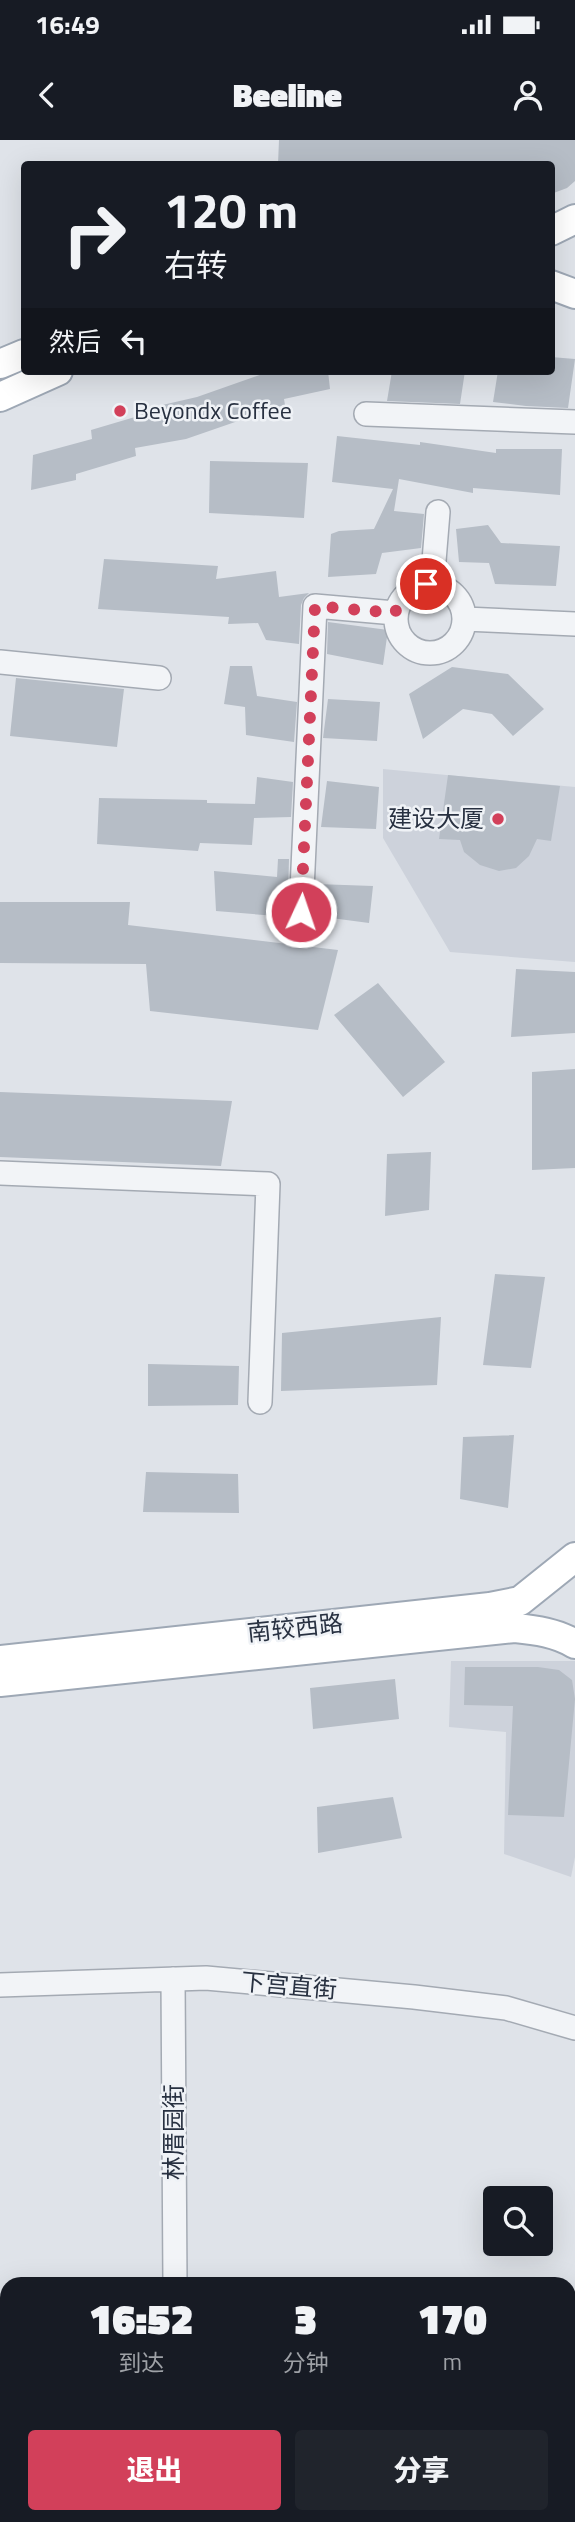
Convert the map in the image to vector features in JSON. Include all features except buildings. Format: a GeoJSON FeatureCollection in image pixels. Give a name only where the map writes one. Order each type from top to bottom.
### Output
{"type":"FeatureCollection","features":[{"type":"Feature","properties":{"kind":"main road"},"geometry":{"type":"LineString","coordinates":[[555,229],[575,219]]}},
{"type":"Feature","properties":{"kind":"main road"},"geometry":{"type":"LineString","coordinates":[[555,246],[575,244]]}},
{"type":"Feature","properties":{"kind":"main road"},"geometry":{"type":"LineString","coordinates":[[555,272],[575,270]]}},
{"type":"Feature","properties":{"kind":"main road"},"geometry":{"type":"LineString","coordinates":[[555,286],[575,294]]}},
{"type":"Feature","properties":{"kind":"main road"},"geometry":{"type":"LineString","coordinates":[[0,365],[21,355]]}},
{"type":"Feature","properties":{"kind":"main road"},"geometry":{"type":"LineString","coordinates":[[0,397],[49,375]]}},
{"type":"Feature","properties":{"kind":"main road","name":"南较西路"},"geometry":{"type":"LineString","coordinates":[[0,1660],[490,1607],[520,1601],[575,1557]]}},
{"type":"Feature","properties":{"kind":"main road","name":"南较西路"},"geometry":{"type":"LineString","coordinates":[[0,1682],[515,1628],[541,1631],[575,1644]]}},
{"type":"Feature","properties":{"kind":"street"},"geometry":{"type":"LineString","coordinates":[[366,414],[575,422]]}},
{"type":"Feature","properties":{"kind":"street"},"geometry":{"type":"LineString","coordinates":[[432,585],[438,512]]}},
{"type":"Feature","properties":{"kind":"street"},"geometry":{"type":"LineString","coordinates":[[432,585],[448,590],[457,598],[465,619],[457,640],[449,648],[427,654],[406,644],[399,635],[395,613],[406,593],[415,587],[432,585]]}},
{"type":"Feature","properties":{"kind":"street"},"geometry":{"type":"LineString","coordinates":[[301,912],[315,606],[395,613]]}},
{"type":"Feature","properties":{"kind":"street"},"geometry":{"type":"LineString","coordinates":[[465,619],[575,624]]}},
{"type":"Feature","properties":{"kind":"street"},"geometry":{"type":"LineString","coordinates":[[0,662],[159,678]]}},
{"type":"Feature","properties":{"kind":"street"},"geometry":{"type":"LineString","coordinates":[[0,1173],[268,1184],[260,1402]]}},
{"type":"Feature","properties":{"kind":"street","name":"下宫直街"},"geometry":{"type":"LineString","coordinates":[[0,1985],[206,1978],[506,2008],[575,2028]]}},
{"type":"Feature","properties":{"kind":"street","name":"林厝园街"},"geometry":{"type":"LineString","coordinates":[[173,1979],[175,2277]]}},
{"type":"Feature","properties":{"kind":"shaded area","name":"建设大厦"},"geometry":{"type":"Polygon","coordinates":[[[383,769],[575,787],[575,962],[450,952],[383,838],[383,769]]]}},
{"type":"Feature","properties":{"kind":"shaded area"},"geometry":{"type":"Polygon","coordinates":[[[451,1661],[575,1661],[575,1857],[571,1877],[504,1854],[506,1732],[449,1727],[451,1661]]]}},
{"type":"Feature","properties":{"kind":"place","name":"Beyondx Coffee"},"geometry":{"type":"Point","coordinates":[120,411]}},
{"type":"Feature","properties":{"kind":"place","name":"建设大厦"},"geometry":{"type":"Point","coordinates":[498,819]}},
{"type":"Feature","properties":{"kind":"route"},"geometry":{"type":"LineString","coordinates":[[301,912],[315,606],[395,613],[406,593],[426,584]]}}]}
